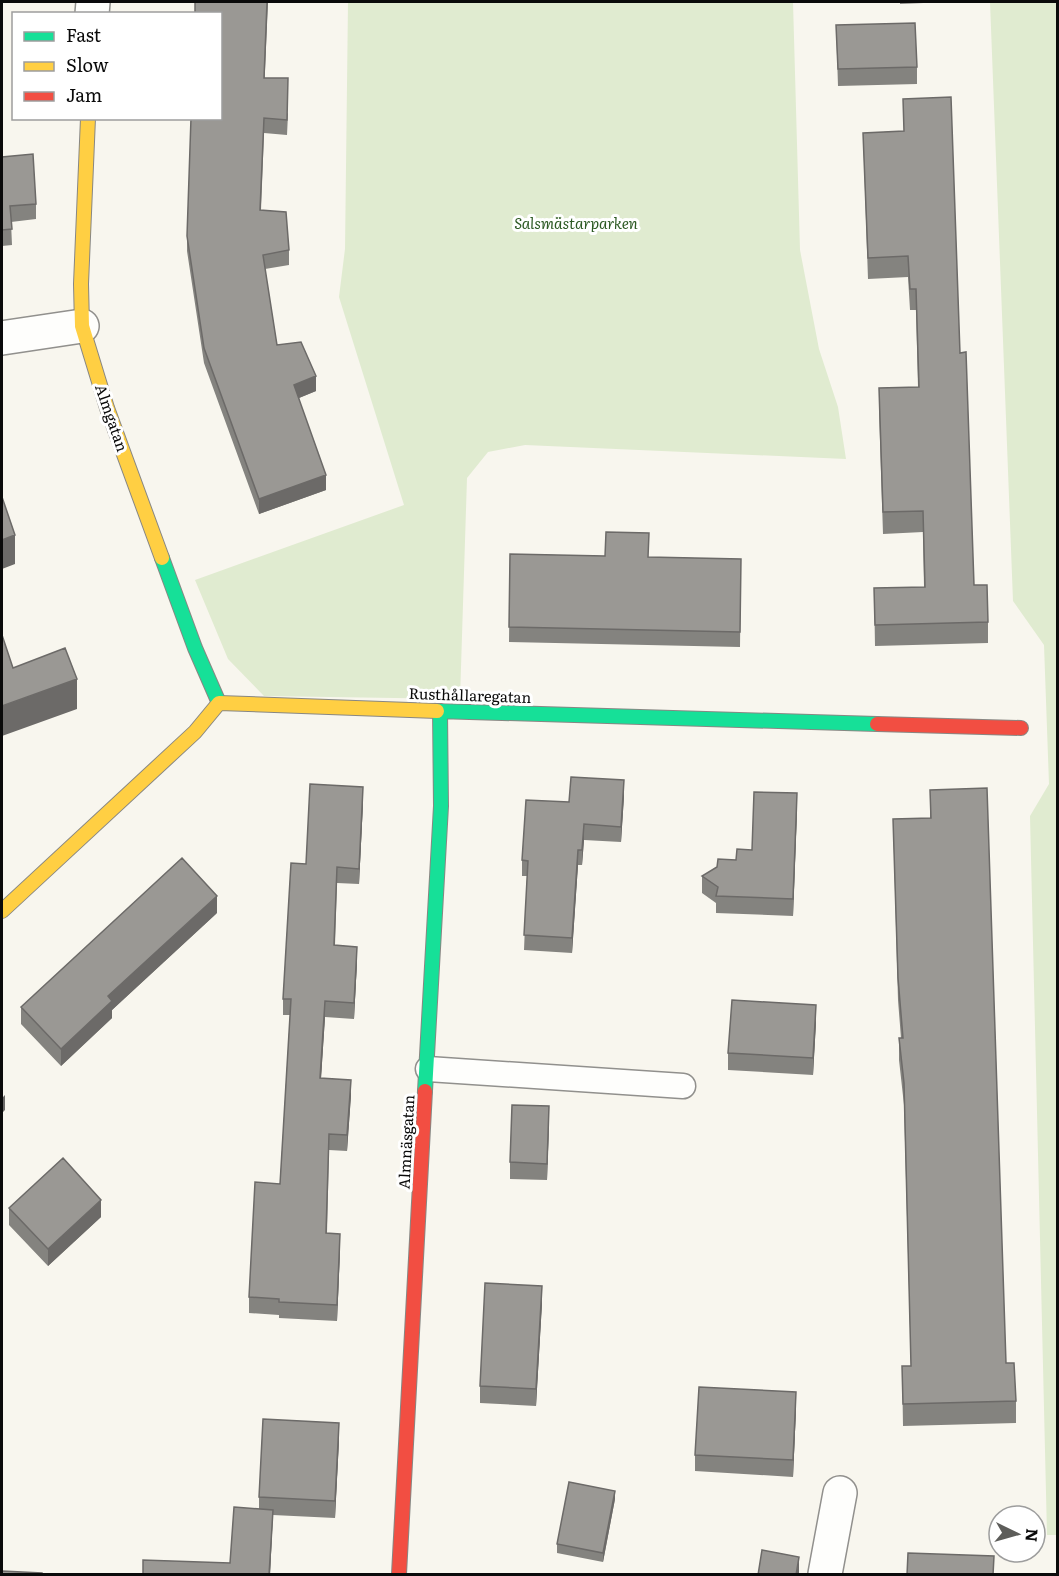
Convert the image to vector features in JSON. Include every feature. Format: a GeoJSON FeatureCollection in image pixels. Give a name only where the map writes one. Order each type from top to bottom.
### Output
{"type":"FeatureCollection","features":[{"type":"Feature","properties":{"kind":"street","name":"Almgatan"},"geometry":{"type":"LineString","coordinates":[[88,120],[81,284],[82,326],[115,430],[195,648],[219,703]]}},
{"type":"Feature","properties":{"kind":"street"},"geometry":{"type":"LineString","coordinates":[[2,338],[82,326]]}},
{"type":"Feature","properties":{"kind":"street"},"geometry":{"type":"LineString","coordinates":[[2,911],[195,732],[219,703]]}},
{"type":"Feature","properties":{"kind":"street","name":"Rusthållaregatan"},"geometry":{"type":"LineString","coordinates":[[219,703],[1021,728]]}},
{"type":"Feature","properties":{"kind":"street","name":"Almnäsgatan"},"geometry":{"type":"LineString","coordinates":[[399,1575],[441,806],[440,711]]}},
{"type":"Feature","properties":{"kind":"street"},"geometry":{"type":"LineString","coordinates":[[825,1575],[840,1493]]}},
{"type":"Feature","properties":{"kind":"lane"},"geometry":{"type":"LineString","coordinates":[[428,1069],[683,1086]]}},
{"type":"Feature","properties":{"kind":"green space","name":"Salsmästarparken"},"geometry":{"type":"Polygon","coordinates":[[[348,2],[793,2],[800,250],[819,349],[838,407],[846,459],[525,445],[488,452],[467,478],[460,699],[264,696],[228,659],[195,580],[404,505],[339,297],[345,249],[348,2]]]}},
{"type":"Feature","properties":{"kind":"green space"},"geometry":{"type":"Polygon","coordinates":[[[990,2],[1058,2],[1057,1535],[1047,1535],[1030,816],[1049,784],[1044,645],[1013,601],[990,2]]]}},
{"type":"Feature","properties":{"kind":"building"},"geometry":{"type":"Polygon","coordinates":[[[195,2],[267,2],[264,78],[288,78],[287,120],[264,118],[260,210],[286,212],[289,250],[263,255],[277,345],[301,342],[316,376],[294,385],[326,475],[259,499],[204,348],[187,236],[191,120],[222,120],[222,12],[195,12],[195,2]]]}},
{"type":"Feature","properties":{"kind":"building"},"geometry":{"type":"Polygon","coordinates":[[[915,23],[917,67],[838,69],[836,25],[915,23]]]}},
{"type":"Feature","properties":{"kind":"building"},"geometry":{"type":"Polygon","coordinates":[[[951,97],[960,353],[966,352],[974,585],[987,585],[988,622],[875,625],[874,588],[925,587],[923,511],[883,512],[879,388],[919,387],[916,289],[910,289],[908,256],[868,258],[863,133],[904,131],[903,99],[951,97]]]}},
{"type":"Feature","properties":{"kind":"building"},"geometry":{"type":"Polygon","coordinates":[[[33,154],[36,204],[10,206],[12,229],[2,230],[2,157],[33,154]]]}},
{"type":"Feature","properties":{"kind":"building"},"geometry":{"type":"Polygon","coordinates":[[[2,497],[15,535],[2,540],[2,497]]]}},
{"type":"Feature","properties":{"kind":"building"},"geometry":{"type":"Polygon","coordinates":[[[606,532],[649,533],[648,557],[741,559],[740,632],[509,627],[510,554],[605,556],[606,532]]]}},
{"type":"Feature","properties":{"kind":"building"},"geometry":{"type":"Polygon","coordinates":[[[2,635],[13,668],[65,648],[77,679],[2,706],[2,635]]]}},
{"type":"Feature","properties":{"kind":"building"},"geometry":{"type":"Polygon","coordinates":[[[571,777],[624,780],[621,827],[584,824],[582,850],[578,850],[572,938],[524,935],[528,861],[522,860],[526,800],[569,802],[571,777]]]}},
{"type":"Feature","properties":{"kind":"building"},"geometry":{"type":"Polygon","coordinates":[[[310,784],[363,787],[359,869],[337,867],[334,945],[357,947],[354,1003],[325,1001],[320,1078],[351,1080],[347,1135],[329,1134],[326,1233],[340,1234],[337,1305],[279,1302],[279,1299],[249,1297],[255,1182],[280,1184],[291,999],[283,999],[291,863],[306,864],[310,784]]]}},
{"type":"Feature","properties":{"kind":"building"},"geometry":{"type":"Polygon","coordinates":[[[987,788],[1006,1363],[1014,1363],[1016,1401],[903,1404],[902,1366],[911,1366],[904,1083],[899,1038],[903,1038],[898,978],[893,819],[931,818],[930,790],[987,788]]]}},
{"type":"Feature","properties":{"kind":"building"},"geometry":{"type":"Polygon","coordinates":[[[754,792],[797,793],[793,899],[716,896],[718,887],[702,876],[717,867],[718,859],[736,860],[737,849],[752,850],[754,792]]]}},
{"type":"Feature","properties":{"kind":"building"},"geometry":{"type":"Polygon","coordinates":[[[182,858],[217,896],[108,996],[112,1001],[61,1049],[21,1007],[182,858]]]}},
{"type":"Feature","properties":{"kind":"building"},"geometry":{"type":"Polygon","coordinates":[[[732,1000],[816,1005],[813,1058],[728,1053],[732,1000]]]}},
{"type":"Feature","properties":{"kind":"building"},"geometry":{"type":"Polygon","coordinates":[[[512,1105],[549,1106],[547,1164],[510,1162],[512,1105]]]}},
{"type":"Feature","properties":{"kind":"building"},"geometry":{"type":"Polygon","coordinates":[[[63,1158],[101,1200],[48,1249],[9,1208],[63,1158]]]}},
{"type":"Feature","properties":{"kind":"building"},"geometry":{"type":"Polygon","coordinates":[[[485,1283],[542,1286],[536,1389],[480,1386],[485,1283]]]}},
{"type":"Feature","properties":{"kind":"building"},"geometry":{"type":"Polygon","coordinates":[[[699,1387],[796,1392],[793,1460],[695,1455],[699,1387]]]}},
{"type":"Feature","properties":{"kind":"building"},"geometry":{"type":"Polygon","coordinates":[[[263,1419],[339,1423],[335,1501],[259,1497],[263,1419]]]}},
{"type":"Feature","properties":{"kind":"building"},"geometry":{"type":"Polygon","coordinates":[[[569,1482],[615,1491],[603,1553],[557,1544],[569,1482]]]}},
{"type":"Feature","properties":{"kind":"building"},"geometry":{"type":"Polygon","coordinates":[[[234,1507],[273,1510],[269,1575],[143,1575],[143,1560],[230,1563],[234,1507]]]}},
{"type":"Feature","properties":{"kind":"building"},"geometry":{"type":"Polygon","coordinates":[[[762,1550],[799,1557],[796,1575],[758,1575],[762,1550]]]}},
{"type":"Feature","properties":{"kind":"building"},"geometry":{"type":"Polygon","coordinates":[[[908,1553],[987,1556],[987,1564],[994,1564],[993,1575],[907,1575],[908,1553]]]}},
{"type":"Feature","properties":{"kind":"building"},"geometry":{"type":"Polygon","coordinates":[[[2,1571],[42,1573],[42,1575],[2,1575],[2,1571]]]}},
{"type":"Feature","properties":{"kind":"traffic: fast"},"geometry":{"type":"LineString","coordinates":[[162,558],[195,648],[219,703]]}},
{"type":"Feature","properties":{"kind":"traffic: fast"},"geometry":{"type":"LineString","coordinates":[[437,711],[877,724]]}},
{"type":"Feature","properties":{"kind":"traffic: fast"},"geometry":{"type":"LineString","coordinates":[[425,1091],[441,806],[440,711]]}},
{"type":"Feature","properties":{"kind":"traffic: slow"},"geometry":{"type":"LineString","coordinates":[[88,120],[81,284],[82,326],[107,408],[162,558]]}},
{"type":"Feature","properties":{"kind":"traffic: slow"},"geometry":{"type":"LineString","coordinates":[[2,911],[195,732],[219,703],[437,711]]}},
{"type":"Feature","properties":{"kind":"traffic: jam"},"geometry":{"type":"LineString","coordinates":[[877,724],[1021,728]]}},
{"type":"Feature","properties":{"kind":"traffic: jam"},"geometry":{"type":"LineString","coordinates":[[399,1574],[425,1091]]}}]}
